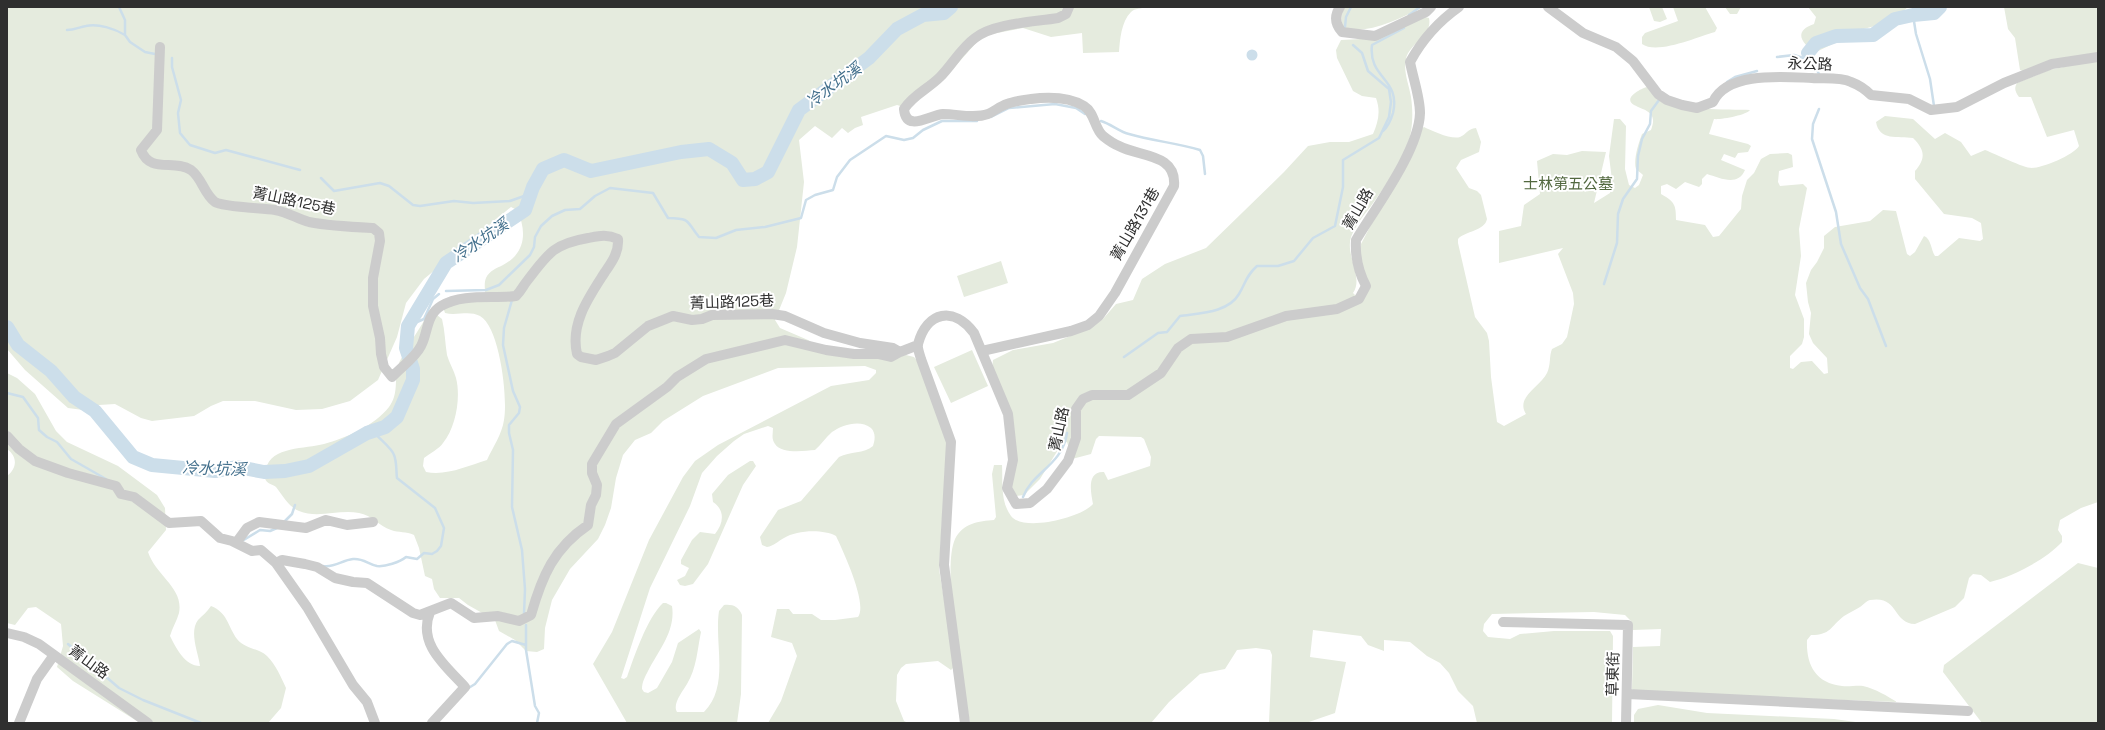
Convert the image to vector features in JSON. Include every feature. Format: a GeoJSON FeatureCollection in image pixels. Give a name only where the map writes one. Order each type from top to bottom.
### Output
{"type":"FeatureCollection","features":[{"type":"Feature","properties":{"kind":"street","name":"菁山路131巷"},"geometry":{"type":"LineString","coordinates":[[982,351],[1071,331],[1088,325],[1106,307],[1174,186],[1173,172],[1165,163],[1147,155],[1120,147],[1103,136],[1091,112],[1083,106],[1059,99],[1031,99],[1007,103],[988,114],[942,114],[932,116],[920,122],[913,122],[906,118],[904,109],[914,96],[930,87],[974,38],[985,32],[1000,27],[1058,18],[1066,14],[1069,7]]}},
{"type":"Feature","properties":{"kind":"street"},"geometry":{"type":"LineString","coordinates":[[1340,7],[1336,14],[1336,19],[1342,32],[1375,36],[1426,12],[1431,7]]}},
{"type":"Feature","properties":{"kind":"street","name":"菁山路"},"geometry":{"type":"LineString","coordinates":[[918,345],[926,325],[939,316],[952,315],[966,322],[974,333],[1008,414],[1013,460],[1007,488],[1016,504],[1030,503],[1047,489],[1068,461],[1076,438],[1076,409],[1083,399],[1092,395],[1128,395],[1161,373],[1178,348],[1191,339],[1228,337],[1286,316],[1337,308],[1359,298],[1366,286],[1360,274],[1356,260],[1356,240],[1406,160],[1415,136],[1420,114],[1410,62],[1420,45],[1444,17],[1459,7]]}},
{"type":"Feature","properties":{"kind":"street","name":"永公路"},"geometry":{"type":"LineString","coordinates":[[1548,7],[1583,33],[1616,47],[1633,61],[1643,76],[1663,97],[1682,106],[1697,108],[1713,102],[1716,96],[1736,82],[1763,77],[1850,81],[1864,88],[1871,96],[1909,100],[1931,110],[1957,106],[2004,83],[2052,64],[2098,57]]}},
{"type":"Feature","properties":{"kind":"street","name":"菁山路125巷"},"geometry":{"type":"LineString","coordinates":[[160,47],[157,130],[141,150],[143,154],[154,165],[181,167],[191,170],[200,180],[208,195],[214,201],[223,206],[250,206],[278,210],[301,220],[328,225],[373,228],[379,233],[380,241],[373,278],[373,306],[380,338],[384,367],[392,377],[422,345],[426,329],[432,315],[441,306],[455,301],[478,297],[516,296],[549,253],[556,247],[563,243],[602,235],[610,235],[618,239],[618,247],[612,261],[583,309],[576,328],[575,344],[577,354],[581,357],[596,360],[616,353],[648,326],[673,316],[697,320],[712,315],[772,314],[785,316],[824,333],[860,343],[892,348],[900,352]]}},
{"type":"Feature","properties":{"kind":"street"},"geometry":{"type":"LineString","coordinates":[[276,563],[282,560],[305,564],[317,567],[334,578],[367,583],[414,613],[420,615],[451,603],[474,618],[498,616],[519,621],[531,614],[540,585],[553,558],[574,535],[588,525],[591,505],[596,495],[597,485],[592,473],[592,464],[616,424],[667,387],[677,377],[706,359],[785,340],[826,350],[854,354],[878,354],[891,357],[918,345],[921,359],[951,442],[944,566],[966,723]]}},
{"type":"Feature","properties":{"kind":"street"},"geometry":{"type":"LineString","coordinates":[[7,436],[19,449],[35,461],[68,473],[116,486],[121,494],[134,497],[169,523],[200,521],[220,538],[236,543],[252,551],[262,550],[276,563],[307,607],[353,685],[367,702],[375,723]]}},
{"type":"Feature","properties":{"kind":"street"},"geometry":{"type":"LineString","coordinates":[[236,543],[247,528],[259,522],[306,528],[326,520],[347,525],[373,522]]}},
{"type":"Feature","properties":{"kind":"street"},"geometry":{"type":"LineString","coordinates":[[430,612],[426,638],[434,652],[465,687],[432,723]]}},
{"type":"Feature","properties":{"kind":"street","name":"草東街"},"geometry":{"type":"LineString","coordinates":[[1503,622],[1628,625],[1628,694],[1626,723]]}},
{"type":"Feature","properties":{"kind":"street","name":"菁山路"},"geometry":{"type":"LineString","coordinates":[[7,633],[24,637],[39,644],[148,723]]}},
{"type":"Feature","properties":{"kind":"street"},"geometry":{"type":"LineString","coordinates":[[19,723],[37,679],[54,655]]}},
{"type":"Feature","properties":{"kind":"street"},"geometry":{"type":"LineString","coordinates":[[1628,694],[1968,711]]}},
{"type":"Feature","properties":{"kind":"green space"},"geometry":{"type":"Polygon","coordinates":[[[7,7],[1146,7],[1131,12],[1125,21],[1119,52],[1083,53],[1082,33],[1051,37],[1023,28],[987,35],[976,43],[943,80],[914,103],[910,109],[897,105],[861,117],[863,125],[848,133],[842,128],[832,138],[815,126],[799,140],[804,182],[797,247],[786,293],[775,320],[780,328],[808,340],[829,354],[894,357],[906,355],[914,357],[918,362],[947,442],[939,569],[953,653],[953,668],[951,670],[938,661],[906,664],[901,668],[897,675],[896,701],[904,721],[908,723],[768,723],[781,701],[797,656],[792,643],[771,637],[777,609],[789,609],[793,614],[812,614],[821,620],[835,620],[858,617],[860,601],[853,577],[836,536],[817,531],[796,533],[789,535],[774,545],[767,547],[762,545],[760,537],[778,510],[801,501],[839,457],[869,449],[873,446],[875,437],[873,430],[867,425],[856,423],[846,425],[832,432],[815,450],[787,451],[778,447],[773,440],[773,428],[768,426],[744,434],[734,441],[717,456],[702,473],[690,506],[650,588],[621,678],[624,679],[627,677],[646,628],[657,610],[663,603],[666,603],[672,606],[673,615],[669,632],[645,677],[642,689],[644,692],[648,693],[657,688],[672,662],[678,643],[699,629],[701,632],[695,665],[687,684],[677,701],[676,709],[677,712],[704,712],[712,702],[717,690],[719,677],[719,611],[724,605],[733,606],[739,610],[742,615],[741,694],[737,723],[627,723],[593,664],[612,632],[649,540],[683,477],[695,461],[718,445],[831,386],[869,380],[876,373],[876,370],[865,366],[778,368],[703,396],[663,421],[651,433],[635,440],[623,455],[616,478],[611,508],[605,525],[598,539],[570,569],[552,600],[545,628],[544,649],[537,652],[526,651],[515,640],[499,631],[492,612],[484,614],[459,598],[440,598],[434,589],[432,579],[425,576],[419,548],[414,535],[391,530],[364,514],[344,512],[314,514],[299,511],[289,504],[276,487],[267,482],[265,477],[266,469],[269,462],[275,456],[282,452],[324,444],[341,438],[368,425],[383,414],[389,407],[394,397],[398,366],[403,356],[425,319],[437,315],[442,319],[447,355],[456,378],[458,403],[451,429],[443,443],[424,458],[423,466],[426,472],[442,473],[457,470],[487,460],[503,425],[505,410],[505,396],[501,364],[493,334],[487,323],[480,316],[472,313],[445,313],[443,307],[485,293],[485,281],[489,273],[511,260],[516,254],[520,248],[523,233],[517,210],[511,207],[424,279],[406,303],[397,337],[378,380],[350,401],[322,409],[296,410],[255,401],[223,401],[194,416],[152,421],[141,418],[115,404],[99,405],[83,410],[68,408],[25,370],[7,349],[7,7]]]}},
{"type":"Feature","properties":{"kind":"green space"},"geometry":{"type":"Polygon","coordinates":[[[1345,7],[1423,7],[1386,24],[1355,30],[1345,29],[1343,26],[1341,18],[1345,7]]]}},
{"type":"Feature","properties":{"kind":"green space"},"geometry":{"type":"Polygon","coordinates":[[[1649,7],[1662,7],[1667,19],[1660,22],[1654,21],[1649,7]]]}},
{"type":"Feature","properties":{"kind":"green space"},"geometry":{"type":"Polygon","coordinates":[[[1673,7],[1705,7],[1717,28],[1715,32],[1667,46],[1649,47],[1642,44],[1642,37],[1645,33],[1678,21],[1673,7]]]}},
{"type":"Feature","properties":{"kind":"green space"},"geometry":{"type":"Polygon","coordinates":[[[1725,7],[1741,7],[1737,14],[1730,14],[1725,7]]]}},
{"type":"Feature","properties":{"kind":"green space"},"geometry":{"type":"Polygon","coordinates":[[[1808,7],[1908,7],[1890,22],[1852,32],[1839,41],[1816,52],[1806,45],[1801,34],[1803,30],[1814,24],[1816,17],[1808,7]]]}},
{"type":"Feature","properties":{"kind":"green space"},"geometry":{"type":"Polygon","coordinates":[[[2004,7],[2098,7],[2098,53],[2023,71],[2020,70],[2015,38],[2008,29],[2004,7]]]}},
{"type":"Feature","properties":{"kind":"green space","name":"士林第五公墓"},"geometry":{"type":"Polygon","coordinates":[[[1425,17],[1429,18],[1428,30],[1411,48],[1405,64],[1412,108],[1412,124],[1406,149],[1393,174],[1360,221],[1351,237],[1350,251],[1356,273],[1356,287],[1353,293],[1355,295],[1367,292],[1359,257],[1361,244],[1421,129],[1424,127],[1442,135],[1456,138],[1462,136],[1471,129],[1476,128],[1481,142],[1479,152],[1461,160],[1456,168],[1469,188],[1477,191],[1481,195],[1487,219],[1483,226],[1461,236],[1458,239],[1458,243],[1475,317],[1487,333],[1497,422],[1504,426],[1526,414],[1523,408],[1526,397],[1547,373],[1552,349],[1562,344],[1567,337],[1574,304],[1573,293],[1558,254],[1563,248],[1499,263],[1499,231],[1521,226],[1524,205],[1540,194],[1537,161],[1553,154],[1567,155],[1582,151],[1606,152],[1594,203],[1610,193],[1612,180],[1609,156],[1614,119],[1620,119],[1626,126],[1625,169],[1629,185],[1635,188],[1639,185],[1643,175],[1636,169],[1635,165],[1637,151],[1642,134],[1651,130],[1653,124],[1653,119],[1650,113],[1631,102],[1630,99],[1632,96],[1641,89],[1647,87],[1657,99],[1674,106],[1701,109],[1750,110],[1744,114],[1733,117],[1714,119],[1709,134],[1751,146],[1748,152],[1738,153],[1735,158],[1724,154],[1721,160],[1745,170],[1742,175],[1733,180],[1728,180],[1707,174],[1702,179],[1702,184],[1699,187],[1685,182],[1676,189],[1667,184],[1661,186],[1661,194],[1674,204],[1676,220],[1705,225],[1713,237],[1719,236],[1741,209],[1742,196],[1747,180],[1754,173],[1761,159],[1770,154],[1788,153],[1792,155],[1793,167],[1779,171],[1778,182],[1780,186],[1803,184],[1807,188],[1799,229],[1801,256],[1795,295],[1804,319],[1804,337],[1802,344],[1790,356],[1790,368],[1793,369],[1801,362],[1812,361],[1824,374],[1828,373],[1827,358],[1813,343],[1809,334],[1811,313],[1806,283],[1811,270],[1824,248],[1824,236],[1835,227],[1870,221],[1883,210],[1896,211],[1907,254],[1910,256],[1915,252],[1924,236],[1930,242],[1935,256],[1938,256],[1959,238],[1980,241],[1983,239],[1981,223],[1972,218],[1944,214],[1915,179],[1915,171],[1921,162],[1923,154],[1917,142],[1913,138],[1885,135],[1878,128],[1876,122],[1885,116],[1913,119],[1935,139],[1945,133],[1961,142],[1971,156],[1985,150],[2028,167],[2032,168],[2043,166],[2065,157],[2076,150],[2079,146],[2074,130],[2047,137],[2031,97],[2019,97],[2015,90],[2017,83],[2049,70],[2098,60],[2098,502],[2081,508],[2060,520],[2058,530],[2062,536],[2062,542],[2038,561],[2009,576],[1990,582],[1981,575],[1973,574],[1969,578],[1964,598],[1955,607],[1915,624],[1902,619],[1891,605],[1886,602],[1870,600],[1844,616],[1827,632],[1818,635],[1811,635],[1807,640],[1808,657],[1814,671],[1825,681],[1842,686],[1868,687],[1897,702],[1635,692],[1632,689],[1633,647],[1660,646],[1661,629],[1633,630],[1631,621],[1625,615],[1594,612],[1492,614],[1484,624],[1483,631],[1488,637],[1510,639],[1520,634],[1554,631],[1610,631],[1613,636],[1612,723],[1477,723],[1473,706],[1458,691],[1449,673],[1440,663],[1427,656],[1410,642],[1384,640],[1384,651],[1368,645],[1361,636],[1313,630],[1310,657],[1346,662],[1335,713],[1306,723],[1269,723],[1272,655],[1270,650],[1256,648],[1237,650],[1225,669],[1200,674],[1169,702],[1151,723],[970,723],[955,628],[952,601],[951,554],[955,539],[962,529],[977,522],[994,520],[996,517],[992,474],[994,465],[1002,465],[1002,485],[1005,504],[1011,516],[1017,521],[1039,523],[1077,514],[1093,504],[1091,484],[1094,475],[1104,472],[1108,480],[1150,466],[1151,457],[1144,439],[1141,437],[1099,436],[1096,439],[1091,454],[1072,459],[1067,442],[1061,445],[1040,479],[1024,495],[1015,496],[1012,483],[1015,463],[1008,427],[992,369],[993,360],[1013,350],[1053,343],[1090,328],[1103,319],[1116,304],[1133,300],[1142,279],[1165,264],[1206,248],[1284,172],[1308,146],[1330,142],[1349,142],[1373,134],[1378,117],[1376,98],[1362,96],[1353,91],[1337,58],[1336,50],[1341,40],[1361,39],[1425,17]]]}},
{"type":"Feature","properties":{"kind":"green space"},"geometry":{"type":"Polygon","coordinates":[[[1001,261],[1008,283],[964,297],[957,276],[1001,261]]]}},
{"type":"Feature","properties":{"kind":"green space"},"geometry":{"type":"Polygon","coordinates":[[[972,350],[988,386],[951,403],[934,367],[972,350]]]}},
{"type":"Feature","properties":{"kind":"green space"},"geometry":{"type":"Polygon","coordinates":[[[7,373],[17,378],[35,394],[56,431],[67,442],[118,466],[157,495],[165,508],[166,530],[148,552],[157,568],[177,596],[179,613],[170,636],[185,660],[200,666],[194,636],[195,625],[211,606],[221,612],[240,642],[248,647],[260,651],[273,663],[286,688],[281,708],[268,723],[140,723],[73,681],[57,667],[63,646],[61,624],[36,607],[28,608],[15,625],[7,623],[7,476],[13,470],[15,462],[13,455],[7,449],[7,373]]]}},
{"type":"Feature","properties":{"kind":"green space"},"geometry":{"type":"Polygon","coordinates":[[[750,461],[753,461],[756,466],[743,485],[708,564],[693,584],[685,586],[680,585],[677,580],[685,576],[689,568],[681,564],[681,560],[692,540],[700,532],[715,534],[720,525],[722,517],[720,509],[713,502],[712,494],[728,475],[750,461]]]}},
{"type":"Feature","properties":{"kind":"green space"},"geometry":{"type":"Polygon","coordinates":[[[2078,563],[2098,568],[2098,723],[1982,723],[1943,672],[1944,665],[2078,563]]]}},
{"type":"Feature","properties":{"kind":"green space"},"geometry":{"type":"Polygon","coordinates":[[[1658,705],[1707,713],[1834,719],[1863,723],[1634,723],[1634,715],[1638,709],[1658,705]]]}},
{"type":"Feature","properties":{"kind":"water"},"geometry":{"type":"Polygon","coordinates":[[[1252,49],[1256,51],[1258,55],[1256,59],[1252,61],[1248,59],[1246,55],[1248,51],[1252,49]]]}},
{"type":"Feature","properties":{"kind":"waterway"},"geometry":{"type":"LineString","coordinates":[[119,7],[125,20],[125,35],[130,42],[145,52],[155,54]]}},
{"type":"Feature","properties":{"kind":"waterway","name":"冷水坑溪"},"geometry":{"type":"LineString","coordinates":[[7,327],[18,345],[51,371],[74,397],[95,411],[133,457],[152,465],[215,471],[238,467],[264,472],[285,471],[309,466],[367,433],[385,427],[397,417],[413,380],[413,369],[406,348],[408,326],[446,263],[525,210],[533,187],[543,169],[564,160],[591,171],[681,152],[709,149],[732,163],[743,180],[755,179],[768,172],[799,110],[869,58],[897,29],[923,15],[944,13],[951,7]]}},
{"type":"Feature","properties":{"kind":"waterway"},"geometry":{"type":"LineString","coordinates":[[1345,27],[1346,17],[1351,7]]}},
{"type":"Feature","properties":{"kind":"waterway"},"geometry":{"type":"LineString","coordinates":[[1409,15],[1420,7]]}},
{"type":"Feature","properties":{"kind":"waterway"},"geometry":{"type":"LineString","coordinates":[[1808,53],[1816,43],[1836,36],[1873,35],[1895,19],[1913,15],[1934,13],[1940,7]]}},
{"type":"Feature","properties":{"kind":"waterway"},"geometry":{"type":"LineString","coordinates":[[1913,15],[1916,34],[1930,79],[1934,106]]}},
{"type":"Feature","properties":{"kind":"waterway"},"geometry":{"type":"LineString","coordinates":[[67,30],[96,25],[125,35]]}},
{"type":"Feature","properties":{"kind":"waterway"},"geometry":{"type":"LineString","coordinates":[[1383,131],[1391,120],[1393,113],[1393,92],[1375,65],[1372,56],[1372,45],[1404,28]]}},
{"type":"Feature","properties":{"kind":"waterway"},"geometry":{"type":"LineString","coordinates":[[1124,357],[1158,333],[1167,332],[1180,316],[1204,313],[1221,309],[1228,305],[1239,294],[1248,276],[1257,266],[1278,266],[1294,261],[1313,238],[1335,226],[1343,187],[1343,160],[1379,138],[1389,117],[1391,102],[1389,89],[1368,71],[1362,53],[1353,45]]}},
{"type":"Feature","properties":{"kind":"waterway"},"geometry":{"type":"LineString","coordinates":[[1777,57],[1794,55],[1803,58],[1808,53],[1819,74]]}},
{"type":"Feature","properties":{"kind":"waterway"},"geometry":{"type":"LineString","coordinates":[[172,58],[172,67],[181,100],[178,113],[180,133],[190,145],[215,153],[226,150],[300,170]]}},
{"type":"Feature","properties":{"kind":"waterway"},"geometry":{"type":"LineString","coordinates":[[1727,82],[1735,77],[1757,71]]}},
{"type":"Feature","properties":{"kind":"waterway"},"geometry":{"type":"LineString","coordinates":[[1604,284],[1617,243],[1618,214],[1623,199],[1637,179],[1638,156],[1642,139],[1650,124],[1651,111],[1659,100]]}},
{"type":"Feature","properties":{"kind":"waterway"},"geometry":{"type":"LineString","coordinates":[[991,117],[1009,108],[1055,104],[1076,108],[1085,114]]}},
{"type":"Feature","properties":{"kind":"waterway"},"geometry":{"type":"LineString","coordinates":[[1819,109],[1813,124],[1812,139],[1836,212],[1841,244],[1860,288],[1868,299],[1886,346]]}},
{"type":"Feature","properties":{"kind":"waterway"},"geometry":{"type":"LineString","coordinates":[[446,291],[486,290],[499,285],[530,255],[534,247],[535,237],[541,226],[552,216],[565,210],[580,209],[595,196],[610,188],[653,193],[668,218],[685,220],[699,237],[716,238],[736,230],[765,227],[801,218],[806,200],[815,195],[833,190],[837,177],[850,160],[886,136],[904,140],[913,138],[923,130],[942,121],[977,121]]}},
{"type":"Feature","properties":{"kind":"waterway"},"geometry":{"type":"LineString","coordinates":[[1101,121],[1122,132],[1200,150],[1203,156],[1205,174]]}},
{"type":"Feature","properties":{"kind":"waterway"},"geometry":{"type":"LineString","coordinates":[[321,178],[334,191],[380,183],[389,186],[413,205],[420,206],[454,201],[473,203],[510,201],[527,195],[533,187]]}},
{"type":"Feature","properties":{"kind":"waterway"},"geometry":{"type":"LineString","coordinates":[[408,326],[424,319],[433,299],[439,294]]}},
{"type":"Feature","properties":{"kind":"waterway"},"geometry":{"type":"LineString","coordinates":[[512,300],[504,328],[503,345],[513,391],[520,407],[519,413],[509,425],[509,433],[513,450],[512,507],[522,550],[525,589],[524,614]]}},
{"type":"Feature","properties":{"kind":"waterway"},"geometry":{"type":"LineString","coordinates":[[7,393],[23,397],[38,418],[39,430],[47,437],[57,442],[71,459],[106,479]]}},
{"type":"Feature","properties":{"kind":"waterway"},"geometry":{"type":"LineString","coordinates":[[323,566],[331,566],[357,559],[377,566],[384,566],[406,557],[417,559],[424,553],[432,554],[441,546],[444,528],[435,508],[397,478],[396,461],[393,452],[373,431]]}},
{"type":"Feature","properties":{"kind":"waterway"},"geometry":{"type":"LineString","coordinates":[[1023,497],[1033,481],[1054,461],[1064,444],[1067,433]]}},
{"type":"Feature","properties":{"kind":"waterway"},"geometry":{"type":"LineString","coordinates":[[284,522],[292,514],[295,505]]}},
{"type":"Feature","properties":{"kind":"waterway"},"geometry":{"type":"LineString","coordinates":[[242,541],[260,530],[270,531],[277,528]]}},
{"type":"Feature","properties":{"kind":"waterway"},"geometry":{"type":"LineString","coordinates":[[526,625],[526,650],[535,706],[539,713],[537,723]]}},
{"type":"Feature","properties":{"kind":"waterway"},"geometry":{"type":"LineString","coordinates":[[467,689],[475,684],[507,644],[512,641],[526,645]]}},
{"type":"Feature","properties":{"kind":"waterway"},"geometry":{"type":"LineString","coordinates":[[68,644],[119,688],[143,700],[201,723]]}}]}
